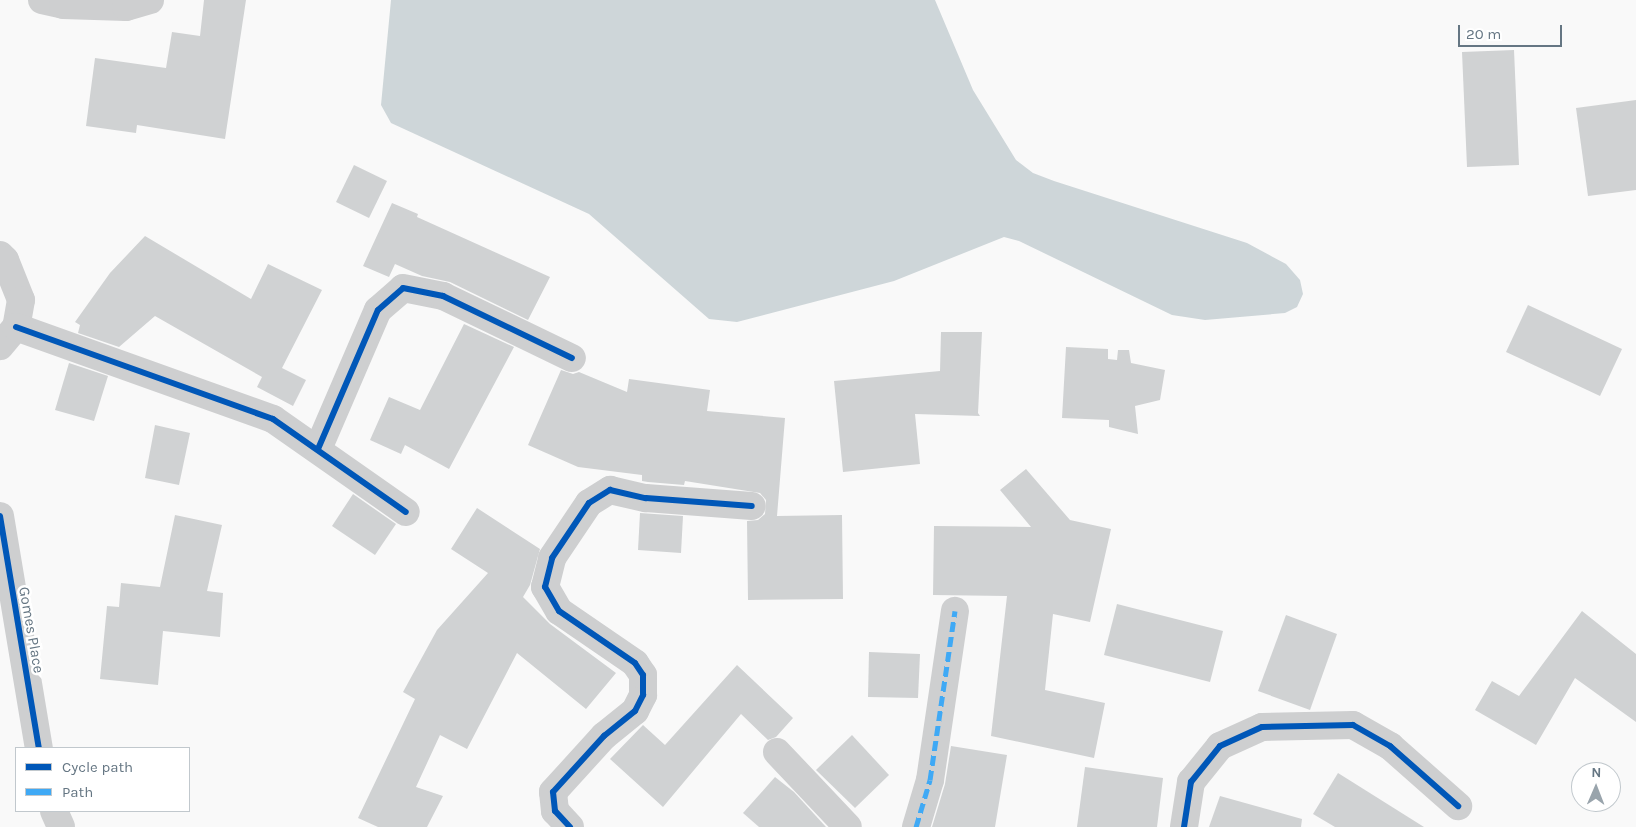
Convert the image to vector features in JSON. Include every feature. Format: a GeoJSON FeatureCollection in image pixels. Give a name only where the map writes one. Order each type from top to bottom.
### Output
{"type":"FeatureCollection","features":[{"type":"Feature","properties":{"kind":"street"},"geometry":{"type":"LineString","coordinates":[[42,0],[63,5],[126,7],[150,0]]}},
{"type":"Feature","properties":{"kind":"street"},"geometry":{"type":"LineString","coordinates":[[0,255],[5,260],[21,300],[8,337],[274,419],[318,449],[358,482],[406,512]]}},
{"type":"Feature","properties":{"kind":"street"},"geometry":{"type":"LineString","coordinates":[[318,449],[378,310],[403,288],[443,296],[572,358]]}},
{"type":"Feature","properties":{"kind":"street"},"geometry":{"type":"LineString","coordinates":[[570,827],[555,811],[553,792],[604,736],[635,711],[643,695],[643,675],[636,663],[559,612],[545,587],[552,558],[589,503],[610,490],[646,498],[752,506]]}},
{"type":"Feature","properties":{"kind":"street","name":"Gomes Place"},"geometry":{"type":"LineString","coordinates":[[0,516],[39,747]]}},
{"type":"Feature","properties":{"kind":"street"},"geometry":{"type":"LineString","coordinates":[[916,827],[930,780],[956,611]]}},
{"type":"Feature","properties":{"kind":"street"},"geometry":{"type":"LineString","coordinates":[[1184,827],[1191,782],[1220,746],[1262,727],[1353,725],[1390,746],[1458,806]]}},
{"type":"Feature","properties":{"kind":"street"},"geometry":{"type":"LineString","coordinates":[[777,752],[848,827]]}},
{"type":"Feature","properties":{"kind":"street"},"geometry":{"type":"LineString","coordinates":[[54,812],[61,827]]}},
{"type":"Feature","properties":{"kind":"shaded area"},"geometry":{"type":"Polygon","coordinates":[[[391,0],[935,0],[973,90],[1016,160],[1033,173],[1054,181],[1247,243],[1286,264],[1300,280],[1303,294],[1297,307],[1285,313],[1205,320],[1172,315],[1019,241],[1004,237],[894,281],[737,322],[709,319],[589,214],[391,123],[381,105],[391,0]]]}},
{"type":"Feature","properties":{"kind":"building"},"geometry":{"type":"Polygon","coordinates":[[[204,0],[246,0],[225,139],[137,125],[136,133],[86,126],[95,58],[166,68],[172,32],[200,36],[204,0]]]}},
{"type":"Feature","properties":{"kind":"building"},"geometry":{"type":"Polygon","coordinates":[[[1514,50],[1519,165],[1467,167],[1462,52],[1514,50]]]}},
{"type":"Feature","properties":{"kind":"building"},"geometry":{"type":"Polygon","coordinates":[[[1636,100],[1636,190],[1588,196],[1576,108],[1636,100]]]}},
{"type":"Feature","properties":{"kind":"building"},"geometry":{"type":"Polygon","coordinates":[[[354,165],[387,181],[369,218],[336,202],[354,165]]]}},
{"type":"Feature","properties":{"kind":"building"},"geometry":{"type":"Polygon","coordinates":[[[392,203],[418,214],[417,217],[550,277],[528,320],[450,282],[422,276],[395,264],[389,277],[363,266],[392,203]]]}},
{"type":"Feature","properties":{"kind":"building"},"geometry":{"type":"Polygon","coordinates":[[[145,236],[251,299],[268,264],[322,290],[282,368],[306,380],[293,406],[257,387],[262,377],[155,316],[119,347],[78,333],[80,325],[75,322],[110,273],[145,236]]]}},
{"type":"Feature","properties":{"kind":"building"},"geometry":{"type":"Polygon","coordinates":[[[1528,305],[1622,349],[1600,396],[1506,352],[1528,305]]]}},
{"type":"Feature","properties":{"kind":"building"},"geometry":{"type":"Polygon","coordinates":[[[464,324],[514,347],[449,469],[405,445],[401,454],[370,440],[389,397],[420,410],[464,324]]]}},
{"type":"Feature","properties":{"kind":"building"},"geometry":{"type":"Polygon","coordinates":[[[941,332],[982,332],[978,413],[980,416],[915,414],[920,464],[843,472],[834,381],[940,371],[941,332]]]}},
{"type":"Feature","properties":{"kind":"building"},"geometry":{"type":"Polygon","coordinates":[[[1066,347],[1108,349],[1108,359],[1117,360],[1118,350],[1129,350],[1131,363],[1165,370],[1160,400],[1135,406],[1138,434],[1109,427],[1109,420],[1062,418],[1066,347]]]}},
{"type":"Feature","properties":{"kind":"building"},"geometry":{"type":"Polygon","coordinates":[[[69,363],[108,376],[94,421],[55,410],[69,363]]]}},
{"type":"Feature","properties":{"kind":"building"},"geometry":{"type":"Polygon","coordinates":[[[561,370],[573,374],[579,372],[627,392],[629,379],[710,390],[707,411],[785,418],[777,516],[842,515],[843,599],[748,600],[747,521],[758,520],[765,514],[766,500],[760,493],[685,481],[684,485],[642,481],[642,475],[578,467],[528,445],[561,370]]]}},
{"type":"Feature","properties":{"kind":"building"},"geometry":{"type":"Polygon","coordinates":[[[155,425],[190,433],[179,485],[145,478],[155,425]]]}},
{"type":"Feature","properties":{"kind":"building"},"geometry":{"type":"Polygon","coordinates":[[[1026,469],[1070,520],[1111,529],[1090,622],[1053,614],[1045,690],[1105,703],[1094,758],[991,736],[1007,596],[933,595],[934,526],[1031,527],[1000,490],[1026,469]]]}},
{"type":"Feature","properties":{"kind":"building"},"geometry":{"type":"Polygon","coordinates":[[[353,494],[396,524],[375,555],[332,526],[353,494]]]}},
{"type":"Feature","properties":{"kind":"building"},"geometry":{"type":"Polygon","coordinates":[[[477,508],[540,549],[530,585],[523,597],[550,624],[616,673],[586,709],[517,653],[467,749],[440,735],[416,787],[443,796],[427,827],[378,827],[358,818],[415,699],[403,692],[437,630],[488,573],[451,549],[477,508]]]}},
{"type":"Feature","properties":{"kind":"building"},"geometry":{"type":"Polygon","coordinates":[[[640,513],[683,516],[681,553],[638,550],[640,513]]]}},
{"type":"Feature","properties":{"kind":"building"},"geometry":{"type":"Polygon","coordinates":[[[175,515],[222,525],[207,591],[223,593],[220,637],[163,631],[158,685],[100,679],[107,606],[119,607],[121,583],[160,587],[175,515]]]}},
{"type":"Feature","properties":{"kind":"building"},"geometry":{"type":"Polygon","coordinates":[[[1117,604],[1223,631],[1210,682],[1104,655],[1117,604]]]}},
{"type":"Feature","properties":{"kind":"building"},"geometry":{"type":"Polygon","coordinates":[[[1582,611],[1636,654],[1636,722],[1575,678],[1536,745],[1475,710],[1492,681],[1519,696],[1582,611]]]}},
{"type":"Feature","properties":{"kind":"building"},"geometry":{"type":"Polygon","coordinates":[[[1286,615],[1337,634],[1310,710],[1258,691],[1286,615]]]}},
{"type":"Feature","properties":{"kind":"building"},"geometry":{"type":"Polygon","coordinates":[[[869,652],[920,654],[918,698],[868,697],[869,652]]]}},
{"type":"Feature","properties":{"kind":"building"},"geometry":{"type":"Polygon","coordinates":[[[737,665],[793,718],[776,737],[768,740],[741,714],[663,807],[610,759],[643,725],[665,745],[737,665]]]}},
{"type":"Feature","properties":{"kind":"building"},"geometry":{"type":"Polygon","coordinates":[[[852,735],[889,775],[855,808],[816,770],[852,735]]]}},
{"type":"Feature","properties":{"kind":"building"},"geometry":{"type":"Polygon","coordinates":[[[951,746],[1007,755],[995,827],[932,827],[945,784],[951,746]]]}},
{"type":"Feature","properties":{"kind":"building"},"geometry":{"type":"Polygon","coordinates":[[[1085,767],[1163,778],[1157,827],[1077,827],[1085,767]]]}},
{"type":"Feature","properties":{"kind":"building"},"geometry":{"type":"Polygon","coordinates":[[[1338,773],[1424,827],[1335,827],[1313,814],[1338,773]]]}},
{"type":"Feature","properties":{"kind":"building"},"geometry":{"type":"Polygon","coordinates":[[[775,777],[794,792],[826,827],[759,827],[743,813],[775,777]]]}},
{"type":"Feature","properties":{"kind":"building"},"geometry":{"type":"Polygon","coordinates":[[[1220,796],[1302,819],[1301,827],[1209,827],[1220,796]]]}},
{"type":"Feature","properties":{"kind":"marked path"},"geometry":{"type":"LineString","coordinates":[[916,827],[930,780],[955,611]]}},
{"type":"Feature","properties":{"kind":"cycle path"},"geometry":{"type":"LineString","coordinates":[[318,449],[378,310],[403,288],[443,296],[572,358]]}},
{"type":"Feature","properties":{"kind":"cycle path"},"geometry":{"type":"LineString","coordinates":[[16,327],[273,419],[406,512]]}},
{"type":"Feature","properties":{"kind":"cycle path"},"geometry":{"type":"LineString","coordinates":[[570,827],[555,811],[553,792],[604,736],[635,711],[643,695],[643,675],[635,663],[559,611],[545,587],[552,558],[589,503],[610,490],[646,498],[752,506]]}},
{"type":"Feature","properties":{"kind":"cycle path"},"geometry":{"type":"LineString","coordinates":[[0,516],[39,747]]}},
{"type":"Feature","properties":{"kind":"cycle path"},"geometry":{"type":"LineString","coordinates":[[1184,827],[1191,782],[1220,746],[1262,727],[1353,725],[1390,746],[1458,806]]}}]}
